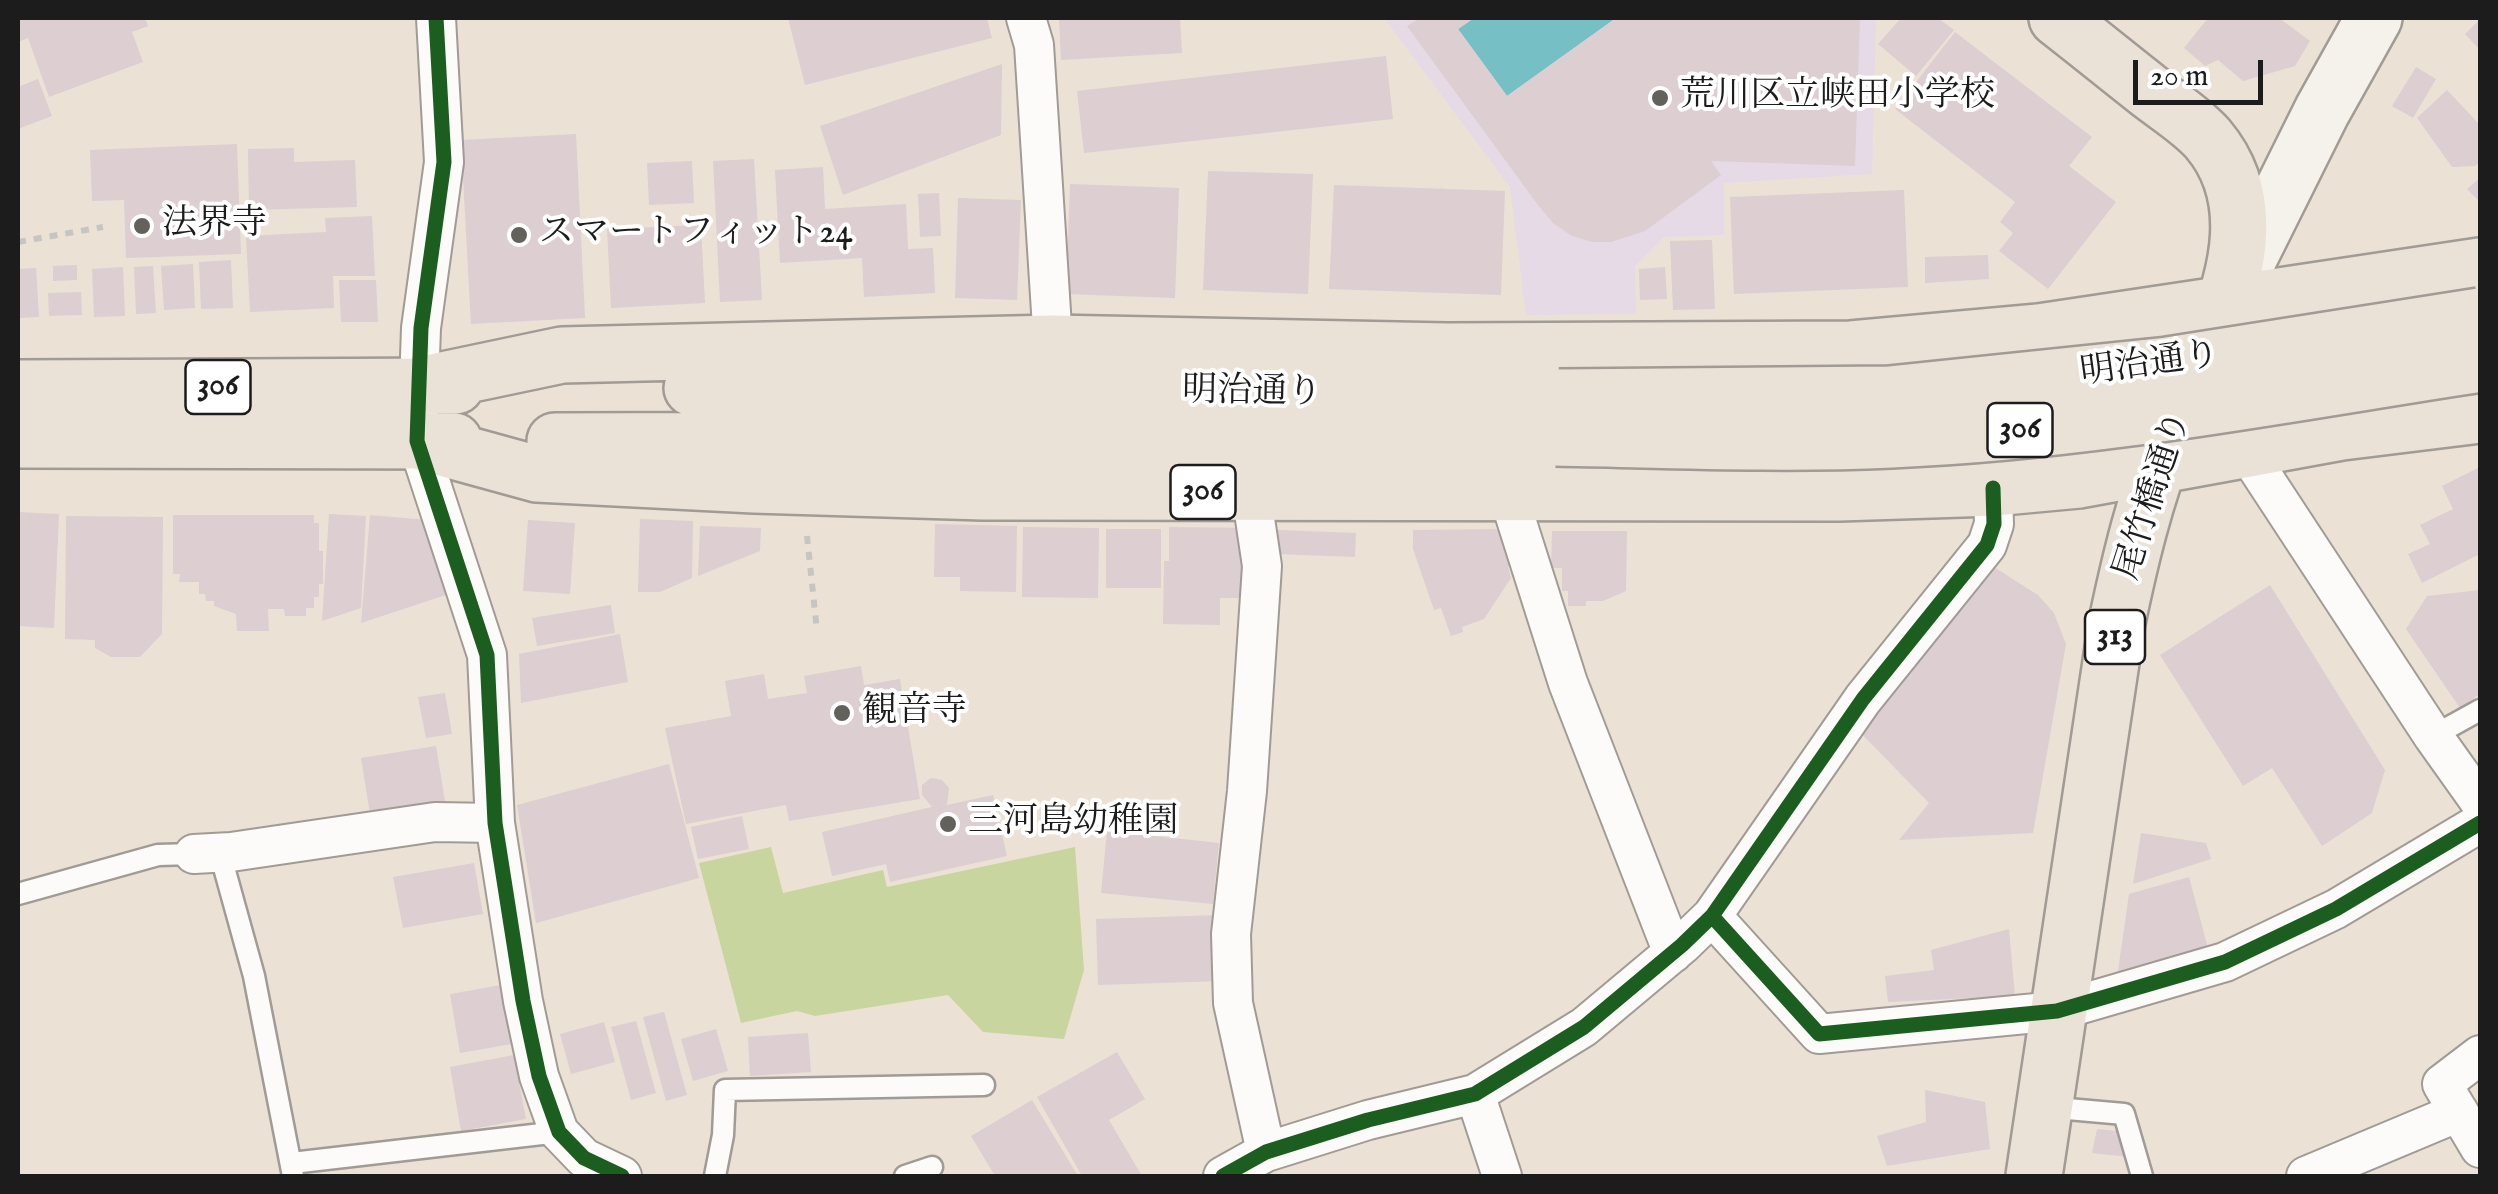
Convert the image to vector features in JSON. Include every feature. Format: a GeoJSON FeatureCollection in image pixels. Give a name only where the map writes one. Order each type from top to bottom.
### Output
{"type":"FeatureCollection","features":[{"type":"Feature","properties":{"kind":"main road","name":"尾竹橋通り"},"geometry":{"type":"LineString","coordinates":[[2034,1176],[2128,572],[2157,467],[2236,274],[2239,241],[2239,205],[2227,170],[2207,138],[2057,18]]}},
{"type":"Feature","properties":{"kind":"main road"},"geometry":{"type":"LineString","coordinates":[[2224,306],[2322,111],[2374,18]]}},
{"type":"Feature","properties":{"kind":"main road","name":"306"},"geometry":{"type":"LineString","coordinates":[[420,385],[562,356],[1054,343],[1447,351],[1851,349],[2039,332],[2480,266]]}},
{"type":"Feature","properties":{"kind":"main road","name":"明治通り"},"geometry":{"type":"LineString","coordinates":[[18,440],[417,441],[1557,417],[1889,394],[2168,364],[2480,316]]}},
{"type":"Feature","properties":{"kind":"main road","name":"明治通り"},"geometry":{"type":"LineString","coordinates":[[18,388],[420,385],[1557,417],[1766,442],[1911,439],[2020,430],[2480,364]]}},
{"type":"Feature","properties":{"kind":"main road","name":"306"},"geometry":{"type":"LineString","coordinates":[[417,441],[537,474],[983,492],[1839,492],[1993,488],[2079,480],[2342,432],[2480,415]]}},
{"type":"Feature","properties":{"kind":"street"},"geometry":{"type":"LineString","coordinates":[[436,18],[444,162],[420,328],[417,441],[487,655],[496,823],[523,1001],[539,1076],[560,1132],[584,1158],[622,1176]]}},
{"type":"Feature","properties":{"kind":"street"},"geometry":{"type":"LineString","coordinates":[[1026,18],[1034,45],[1054,343]]}},
{"type":"Feature","properties":{"kind":"street"},"geometry":{"type":"LineString","coordinates":[[2224,306],[2214,366],[2223,411],[2243,451],[2480,802]]}},
{"type":"Feature","properties":{"kind":"street"},"geometry":{"type":"LineString","coordinates":[[1223,1176],[1266,1152],[1368,1120],[1475,1094],[1584,1027],[1673,953],[1712,916],[1863,699],[1987,545],[1994,524],[1993,488]]}},
{"type":"Feature","properties":{"kind":"street"},"geometry":{"type":"LineString","coordinates":[[1507,491],[1568,683],[1673,953]]}},
{"type":"Feature","properties":{"kind":"street"},"geometry":{"type":"LineString","coordinates":[[1252,492],[1262,566],[1246,792],[1231,934],[1233,1003],[1266,1152]]}},
{"type":"Feature","properties":{"kind":"street"},"geometry":{"type":"LineString","coordinates":[[207,854],[416,824],[496,823]]}},
{"type":"Feature","properties":{"kind":"street"},"geometry":{"type":"LineString","coordinates":[[1712,916],[1819,1034],[2057,1012],[2225,962],[2336,909],[2480,823]]}},
{"type":"Feature","properties":{"kind":"street"},"geometry":{"type":"LineString","coordinates":[[2480,1055],[2442,1084],[2480,1148]]}},
{"type":"Feature","properties":{"kind":"street"},"geometry":{"type":"LineString","coordinates":[[1475,1094],[1502,1176]]}},
{"type":"Feature","properties":{"kind":"street"},"geometry":{"type":"LineString","coordinates":[[2306,1176],[2459,1112]]}},
{"type":"Feature","properties":{"kind":"lane"},"geometry":{"type":"LineString","coordinates":[[2433,736],[2480,710]]}},
{"type":"Feature","properties":{"kind":"lane"},"geometry":{"type":"LineString","coordinates":[[18,894],[158,855],[207,854],[254,976],[293,1170],[560,1132]]}},
{"type":"Feature","properties":{"kind":"lane"},"geometry":{"type":"LineString","coordinates":[[715,1176],[724,1135],[725,1090],[984,1085]]}},
{"type":"Feature","properties":{"kind":"lane"},"geometry":{"type":"LineString","coordinates":[[2043,1106],[2124,1114],[2142,1176]]}},
{"type":"Feature","properties":{"kind":"lane"},"geometry":{"type":"LineString","coordinates":[[906,1176],[932,1167]]}},
{"type":"Feature","properties":{"kind":"path"},"geometry":{"type":"LineString","coordinates":[[18,242],[103,226]]}},
{"type":"Feature","properties":{"kind":"path"},"geometry":{"type":"LineString","coordinates":[[806,520],[817,630]]}},
{"type":"Feature","properties":{"kind":"shaded area","name":"荒川区立峡田小学校"},"geometry":{"type":"Polygon","coordinates":[[[1384,18],[1876,18],[1872,174],[1724,183],[1724,235],[1664,237],[1635,266],[1636,314],[1526,315],[1510,187],[1384,18]]]}},
{"type":"Feature","properties":{"kind":"green space"},"geometry":{"type":"Polygon","coordinates":[[[771,847],[783,893],[883,870],[887,887],[1075,847],[1084,970],[1064,1039],[983,1032],[948,995],[815,1016],[797,1011],[741,1023],[699,863],[771,847]]]}},
{"type":"Feature","properties":{"kind":"water"},"geometry":{"type":"Polygon","coordinates":[[[1474,18],[1616,18],[1507,96],[1458,29],[1474,18]]]}},
{"type":"Feature","properties":{"kind":"building"},"geometry":{"type":"Polygon","coordinates":[[[18,18],[145,18],[148,26],[132,32],[143,62],[49,97],[28,38],[18,42],[18,18]]]}},
{"type":"Feature","properties":{"kind":"building"},"geometry":{"type":"Polygon","coordinates":[[[788,18],[987,18],[992,38],[805,85],[788,18]]]}},
{"type":"Feature","properties":{"kind":"building"},"geometry":{"type":"Polygon","coordinates":[[[1059,18],[1180,18],[1182,53],[1061,60],[1059,18]]]}},
{"type":"Feature","properties":{"kind":"building","name":"荒川区立峡田小学校"},"geometry":{"type":"Polygon","coordinates":[[[1420,18],[1474,18],[1458,29],[1507,96],[1616,18],[1860,18],[1855,166],[1711,161],[1721,175],[1645,231],[1611,242],[1572,236],[1553,223],[1538,205],[1407,26],[1420,18]]]}},
{"type":"Feature","properties":{"kind":"building"},"geometry":{"type":"Polygon","coordinates":[[[1901,18],[1938,18],[1954,30],[1916,76],[1878,44],[1901,18]]]}},
{"type":"Feature","properties":{"kind":"building"},"geometry":{"type":"Polygon","coordinates":[[[2208,18],[2279,18],[2310,41],[2295,66],[2243,81],[2218,60],[2205,66],[2184,48],[2208,18]]]}},
{"type":"Feature","properties":{"kind":"building"},"geometry":{"type":"Polygon","coordinates":[[[2480,19],[2480,50],[2465,34],[2480,19]]]}},
{"type":"Feature","properties":{"kind":"building"},"geometry":{"type":"Polygon","coordinates":[[[1955,32],[2092,137],[2069,166],[2116,202],[2048,289],[1999,251],[2013,233],[2000,222],[2015,202],[1895,109],[1955,32]]]}},
{"type":"Feature","properties":{"kind":"building"},"geometry":{"type":"Polygon","coordinates":[[[1386,56],[1393,119],[1084,153],[1077,91],[1386,56]]]}},
{"type":"Feature","properties":{"kind":"building"},"geometry":{"type":"Polygon","coordinates":[[[1002,64],[1001,135],[843,195],[820,126],[1002,64]]]}},
{"type":"Feature","properties":{"kind":"building"},"geometry":{"type":"Polygon","coordinates":[[[2416,67],[2436,79],[2413,118],[2392,106],[2416,67]]]}},
{"type":"Feature","properties":{"kind":"building"},"geometry":{"type":"Polygon","coordinates":[[[38,79],[52,116],[18,129],[18,87],[38,79]]]}},
{"type":"Feature","properties":{"kind":"building"},"geometry":{"type":"Polygon","coordinates":[[[2447,90],[2480,125],[2480,162],[2475,166],[2452,167],[2417,118],[2447,90]]]}},
{"type":"Feature","properties":{"kind":"building"},"geometry":{"type":"Polygon","coordinates":[[[576,134],[585,318],[471,324],[461,140],[576,134]]]}},
{"type":"Feature","properties":{"kind":"building"},"geometry":{"type":"Polygon","coordinates":[[[237,144],[241,254],[126,258],[124,200],[92,201],[90,150],[237,144]]]}},
{"type":"Feature","properties":{"kind":"building"},"geometry":{"type":"Polygon","coordinates":[[[294,148],[294,162],[355,160],[357,207],[249,210],[248,149],[294,148]]]}},
{"type":"Feature","properties":{"kind":"building"},"geometry":{"type":"Polygon","coordinates":[[[754,159],[762,300],[720,302],[713,161],[754,159]]]}},
{"type":"Feature","properties":{"kind":"building"},"geometry":{"type":"Polygon","coordinates":[[[692,161],[694,203],[649,205],[647,163],[692,161]]]}},
{"type":"Feature","properties":{"kind":"building"},"geometry":{"type":"Polygon","coordinates":[[[823,167],[825,209],[906,204],[908,249],[933,248],[935,293],[864,297],[862,258],[780,263],[775,170],[823,167]]]}},
{"type":"Feature","properties":{"kind":"building"},"geometry":{"type":"Polygon","coordinates":[[[1208,171],[1313,174],[1308,294],[1203,290],[1208,171]]]}},
{"type":"Feature","properties":{"kind":"building"},"geometry":{"type":"Polygon","coordinates":[[[2480,178],[2480,202],[2467,189],[2480,178]]]}},
{"type":"Feature","properties":{"kind":"building"},"geometry":{"type":"Polygon","coordinates":[[[1070,184],[1179,188],[1175,298],[1066,294],[1070,184]]]}},
{"type":"Feature","properties":{"kind":"building"},"geometry":{"type":"Polygon","coordinates":[[[1334,185],[1505,191],[1501,295],[1329,289],[1334,185]]]}},
{"type":"Feature","properties":{"kind":"building"},"geometry":{"type":"Polygon","coordinates":[[[1904,190],[1908,287],[1734,294],[1730,197],[1904,190]]]}},
{"type":"Feature","properties":{"kind":"building"},"geometry":{"type":"Polygon","coordinates":[[[939,193],[941,236],[920,237],[918,194],[939,193]]]}},
{"type":"Feature","properties":{"kind":"building"},"geometry":{"type":"Polygon","coordinates":[[[958,198],[1021,200],[1017,300],[955,298],[958,198]]]}},
{"type":"Feature","properties":{"kind":"building"},"geometry":{"type":"Polygon","coordinates":[[[372,216],[375,276],[333,276],[334,308],[250,312],[246,236],[326,232],[325,218],[372,216]]]}},
{"type":"Feature","properties":{"kind":"building"},"geometry":{"type":"Polygon","coordinates":[[[701,225],[705,303],[611,308],[607,229],[701,225]]]}},
{"type":"Feature","properties":{"kind":"building"},"geometry":{"type":"Polygon","coordinates":[[[1712,240],[1715,309],[1673,310],[1670,241],[1712,240]]]}},
{"type":"Feature","properties":{"kind":"building"},"geometry":{"type":"Polygon","coordinates":[[[1988,255],[1989,279],[1925,283],[1925,257],[1988,255]]]}},
{"type":"Feature","properties":{"kind":"building"},"geometry":{"type":"Polygon","coordinates":[[[231,260],[233,308],[201,309],[199,262],[231,260]]]}},
{"type":"Feature","properties":{"kind":"building"},"geometry":{"type":"Polygon","coordinates":[[[193,264],[195,308],[164,310],[161,266],[193,264]]]}},
{"type":"Feature","properties":{"kind":"building"},"geometry":{"type":"Polygon","coordinates":[[[77,265],[77,280],[53,281],[53,266],[77,265]]]}},
{"type":"Feature","properties":{"kind":"building"},"geometry":{"type":"Polygon","coordinates":[[[153,266],[156,313],[136,314],[134,267],[153,266]]]}},
{"type":"Feature","properties":{"kind":"building"},"geometry":{"type":"Polygon","coordinates":[[[123,267],[125,316],[94,317],[92,269],[123,267]]]}},
{"type":"Feature","properties":{"kind":"building"},"geometry":{"type":"Polygon","coordinates":[[[1665,267],[1667,299],[1640,300],[1639,269],[1665,267]]]}},
{"type":"Feature","properties":{"kind":"building"},"geometry":{"type":"Polygon","coordinates":[[[36,268],[39,317],[18,318],[18,269],[36,268]]]}},
{"type":"Feature","properties":{"kind":"building"},"geometry":{"type":"Polygon","coordinates":[[[339,280],[376,280],[378,322],[341,322],[339,280]]]}},
{"type":"Feature","properties":{"kind":"building"},"geometry":{"type":"Polygon","coordinates":[[[81,292],[82,315],[49,316],[48,293],[81,292]]]}},
{"type":"Feature","properties":{"kind":"building"},"geometry":{"type":"Polygon","coordinates":[[[2480,467],[2480,554],[2422,583],[2408,554],[2430,544],[2420,525],[2453,509],[2442,486],[2480,467]]]}},
{"type":"Feature","properties":{"kind":"building"},"geometry":{"type":"Polygon","coordinates":[[[18,512],[59,514],[54,628],[18,626],[18,512]]]}},
{"type":"Feature","properties":{"kind":"building"},"geometry":{"type":"Polygon","coordinates":[[[329,514],[366,516],[361,608],[322,621],[329,514]]]}},
{"type":"Feature","properties":{"kind":"building"},"geometry":{"type":"Polygon","coordinates":[[[173,515],[314,515],[314,523],[319,523],[319,551],[323,551],[323,584],[319,584],[319,597],[314,597],[314,608],[306,608],[306,616],[285,616],[284,609],[268,609],[269,631],[237,631],[236,614],[214,606],[214,601],[206,601],[205,594],[199,594],[199,582],[179,582],[180,574],[173,574],[173,515]]]}},
{"type":"Feature","properties":{"kind":"building"},"geometry":{"type":"Polygon","coordinates":[[[370,515],[428,520],[452,593],[361,623],[370,515]]]}},
{"type":"Feature","properties":{"kind":"building"},"geometry":{"type":"Polygon","coordinates":[[[66,516],[163,517],[162,634],[140,657],[111,657],[95,648],[95,640],[65,639],[66,516]]]}},
{"type":"Feature","properties":{"kind":"building"},"geometry":{"type":"Polygon","coordinates":[[[640,519],[693,521],[692,578],[660,592],[638,592],[640,519]]]}},
{"type":"Feature","properties":{"kind":"building"},"geometry":{"type":"Polygon","coordinates":[[[528,520],[575,523],[570,594],[523,591],[528,520]]]}},
{"type":"Feature","properties":{"kind":"building"},"geometry":{"type":"Polygon","coordinates":[[[935,524],[1017,526],[1016,592],[960,591],[960,577],[934,577],[935,524]]]}},
{"type":"Feature","properties":{"kind":"building"},"geometry":{"type":"Polygon","coordinates":[[[700,526],[761,528],[760,551],[698,576],[700,526]]]}},
{"type":"Feature","properties":{"kind":"building"},"geometry":{"type":"Polygon","coordinates":[[[1023,527],[1099,528],[1098,598],[1022,597],[1023,527]]]}},
{"type":"Feature","properties":{"kind":"building"},"geometry":{"type":"Polygon","coordinates":[[[1169,527],[1250,528],[1249,598],[1220,598],[1220,625],[1163,624],[1169,527]]]}},
{"type":"Feature","properties":{"kind":"building"},"geometry":{"type":"Polygon","coordinates":[[[1106,529],[1161,529],[1161,588],[1106,588],[1106,529]]]}},
{"type":"Feature","properties":{"kind":"building"},"geometry":{"type":"Polygon","coordinates":[[[1504,529],[1517,564],[1508,567],[1511,578],[1484,619],[1451,636],[1441,608],[1434,610],[1413,549],[1413,530],[1504,529]]]}},
{"type":"Feature","properties":{"kind":"building"},"geometry":{"type":"Polygon","coordinates":[[[1278,530],[1356,533],[1355,557],[1277,554],[1278,530]]]}},
{"type":"Feature","properties":{"kind":"building"},"geometry":{"type":"Polygon","coordinates":[[[1552,531],[1627,531],[1626,591],[1603,601],[1586,601],[1586,606],[1568,606],[1568,591],[1562,591],[1562,568],[1551,568],[1552,531]]]}},
{"type":"Feature","properties":{"kind":"building"},"geometry":{"type":"Polygon","coordinates":[[[1994,567],[2038,595],[2054,613],[2066,644],[2033,833],[1899,840],[1929,803],[1855,727],[1994,567]]]}},
{"type":"Feature","properties":{"kind":"building"},"geometry":{"type":"Polygon","coordinates":[[[2270,585],[2385,770],[2372,813],[2322,846],[2272,768],[2243,786],[2160,655],[2270,585]]]}},
{"type":"Feature","properties":{"kind":"building"},"geometry":{"type":"Polygon","coordinates":[[[2480,590],[2480,694],[2460,708],[2406,629],[2427,596],[2480,590]]]}},
{"type":"Feature","properties":{"kind":"building"},"geometry":{"type":"Polygon","coordinates":[[[611,605],[615,633],[537,646],[532,618],[611,605]]]}},
{"type":"Feature","properties":{"kind":"building"},"geometry":{"type":"Polygon","coordinates":[[[620,634],[628,682],[521,703],[519,654],[620,634]]]}},
{"type":"Feature","properties":{"kind":"building"},"geometry":{"type":"Polygon","coordinates":[[[861,666],[864,685],[900,679],[920,799],[789,821],[786,805],[686,824],[665,728],[731,716],[725,681],[764,674],[768,699],[807,693],[804,676],[861,666]]]}},
{"type":"Feature","properties":{"kind":"building"},"geometry":{"type":"Polygon","coordinates":[[[445,693],[452,734],[426,738],[418,697],[445,693]]]}},
{"type":"Feature","properties":{"kind":"building"},"geometry":{"type":"Polygon","coordinates":[[[436,746],[445,801],[370,814],[361,758],[436,746]]]}},
{"type":"Feature","properties":{"kind":"building"},"geometry":{"type":"Polygon","coordinates":[[[669,764],[699,878],[536,923],[517,805],[669,764]]]}},
{"type":"Feature","properties":{"kind":"building"},"geometry":{"type":"Polygon","coordinates":[[[931,778],[942,780],[949,788],[947,805],[993,795],[1007,856],[890,882],[886,864],[832,876],[822,832],[932,807],[922,795],[922,785],[931,778]]]}},
{"type":"Feature","properties":{"kind":"building"},"geometry":{"type":"Polygon","coordinates":[[[742,816],[749,849],[698,859],[691,827],[742,816]]]}},
{"type":"Feature","properties":{"kind":"building"},"geometry":{"type":"Polygon","coordinates":[[[1107,831],[1219,843],[1213,904],[1101,893],[1107,831]]]}},
{"type":"Feature","properties":{"kind":"building"},"geometry":{"type":"Polygon","coordinates":[[[2141,833],[2206,843],[2211,859],[2133,884],[2141,833]]]}},
{"type":"Feature","properties":{"kind":"building"},"geometry":{"type":"Polygon","coordinates":[[[474,863],[483,914],[403,928],[393,877],[474,863]]]}},
{"type":"Feature","properties":{"kind":"building"},"geometry":{"type":"Polygon","coordinates":[[[2189,877],[2209,952],[2117,978],[2129,894],[2189,877]]]}},
{"type":"Feature","properties":{"kind":"building"},"geometry":{"type":"Polygon","coordinates":[[[1219,915],[1221,981],[1098,985],[1096,919],[1219,915]]]}},
{"type":"Feature","properties":{"kind":"building"},"geometry":{"type":"Polygon","coordinates":[[[2009,929],[2015,996],[1888,1002],[1885,976],[1934,970],[1931,950],[2009,929]]]}},
{"type":"Feature","properties":{"kind":"building"},"geometry":{"type":"Polygon","coordinates":[[[501,985],[512,1044],[460,1053],[450,994],[501,985]]]}},
{"type":"Feature","properties":{"kind":"building"},"geometry":{"type":"Polygon","coordinates":[[[664,1012],[687,1095],[666,1101],[643,1017],[664,1012]]]}},
{"type":"Feature","properties":{"kind":"building"},"geometry":{"type":"Polygon","coordinates":[[[636,1021],[656,1093],[631,1100],[611,1027],[636,1021]]]}},
{"type":"Feature","properties":{"kind":"building"},"geometry":{"type":"Polygon","coordinates":[[[604,1022],[615,1062],[571,1074],[560,1034],[604,1022]]]}},
{"type":"Feature","properties":{"kind":"building"},"geometry":{"type":"Polygon","coordinates":[[[716,1029],[728,1071],[693,1081],[681,1039],[716,1029]]]}},
{"type":"Feature","properties":{"kind":"building"},"geometry":{"type":"Polygon","coordinates":[[[808,1033],[811,1072],[750,1076],[748,1037],[808,1033]]]}},
{"type":"Feature","properties":{"kind":"building"},"geometry":{"type":"Polygon","coordinates":[[[1117,1052],[1145,1099],[1109,1120],[1142,1176],[1082,1176],[1037,1097],[1117,1052]]]}},
{"type":"Feature","properties":{"kind":"building"},"geometry":{"type":"Polygon","coordinates":[[[514,1055],[526,1119],[461,1131],[450,1067],[514,1055]]]}},
{"type":"Feature","properties":{"kind":"building"},"geometry":{"type":"Polygon","coordinates":[[[1925,1090],[1985,1102],[1990,1149],[1887,1166],[1877,1136],[1926,1122],[1925,1090]]]}},
{"type":"Feature","properties":{"kind":"building"},"geometry":{"type":"Polygon","coordinates":[[[1032,1100],[1078,1176],[995,1176],[971,1136],[1032,1100]]]}},
{"type":"Feature","properties":{"kind":"building"},"geometry":{"type":"Polygon","coordinates":[[[2097,1129],[2118,1131],[2128,1157],[2092,1153],[2097,1129]]]}},
{"type":"Feature","properties":{"kind":"cycle path"},"geometry":{"type":"LineString","coordinates":[[436,18],[444,162],[421,328],[417,441],[487,655],[495,823],[539,1076],[559,1132],[584,1158],[622,1176]]}},
{"type":"Feature","properties":{"kind":"cycle path"},"geometry":{"type":"LineString","coordinates":[[1223,1176],[1266,1152],[1368,1120],[1475,1094],[1584,1027],[1682,945],[1712,916],[1863,699],[1987,545],[1994,524],[1993,488]]}},
{"type":"Feature","properties":{"kind":"cycle path"},"geometry":{"type":"LineString","coordinates":[[1712,916],[1819,1034],[2057,1011],[2225,962],[2336,909],[2480,823]]}},
{"type":"Feature","properties":{"kind":"place","name":"荒川区立峡田小学校"},"geometry":{"type":"Point","coordinates":[1660,98]}},
{"type":"Feature","properties":{"kind":"place","name":"法界寺"},"geometry":{"type":"Point","coordinates":[142,226]}},
{"type":"Feature","properties":{"kind":"place","name":"スマートフィット24"},"geometry":{"type":"Point","coordinates":[519,235]}},
{"type":"Feature","properties":{"kind":"place","name":"観音寺"},"geometry":{"type":"Point","coordinates":[842,713]}},
{"type":"Feature","properties":{"kind":"place","name":"三河島幼稚園"},"geometry":{"type":"Point","coordinates":[948,824]}}]}
